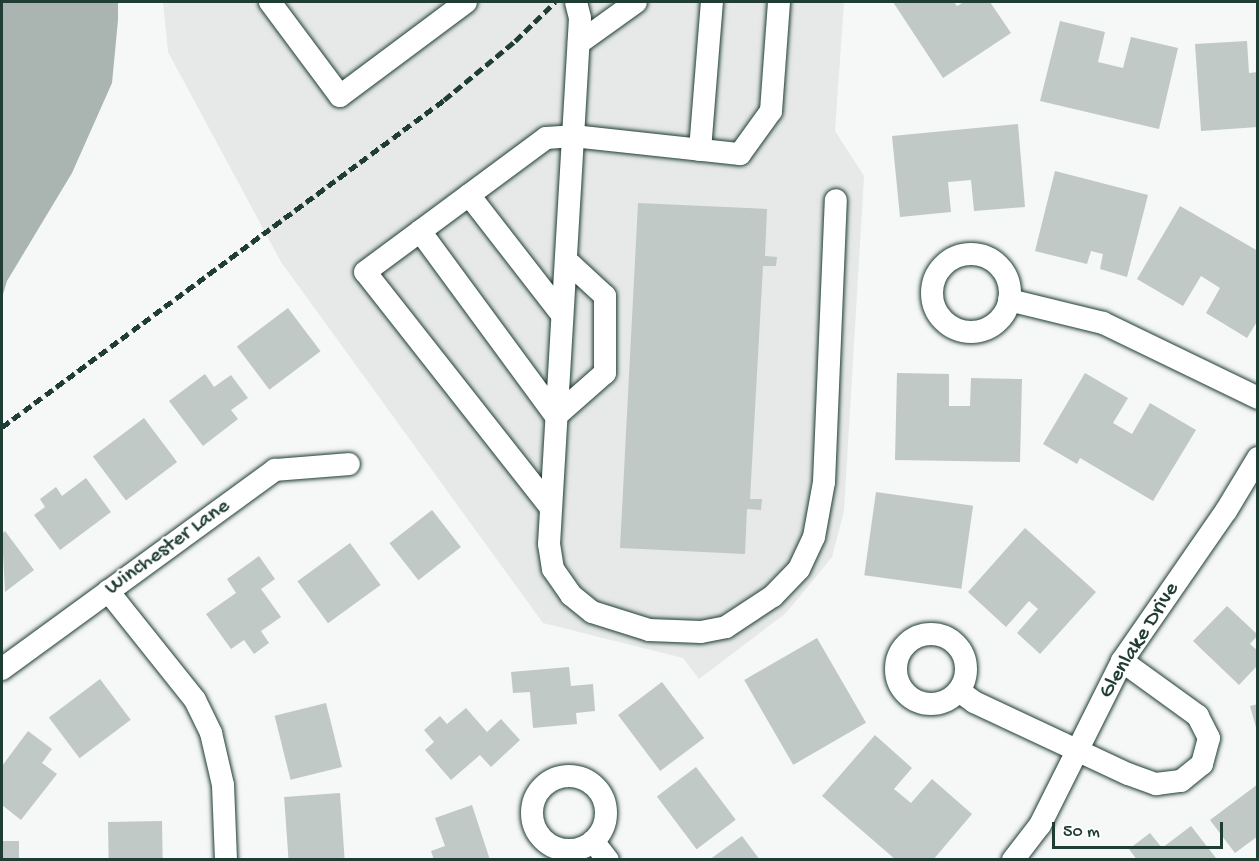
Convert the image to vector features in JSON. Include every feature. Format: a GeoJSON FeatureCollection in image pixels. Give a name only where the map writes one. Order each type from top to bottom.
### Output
{"type":"FeatureCollection","features":[{"type":"Feature","properties":{"kind":"street"},"geometry":{"type":"LineString","coordinates":[[270,2],[340,96],[466,2]]}},
{"type":"Feature","properties":{"kind":"street"},"geometry":{"type":"LineString","coordinates":[[576,2],[580,18],[579,43],[549,544],[553,569],[571,595],[592,612],[649,630],[701,632],[726,627],[773,596],[799,569],[814,537],[824,482],[836,200]]}},
{"type":"Feature","properties":{"kind":"street"},"geometry":{"type":"LineString","coordinates":[[579,43],[636,2]]}},
{"type":"Feature","properties":{"kind":"street"},"geometry":{"type":"LineString","coordinates":[[700,150],[712,2]]}},
{"type":"Feature","properties":{"kind":"street"},"geometry":{"type":"LineString","coordinates":[[551,508],[365,272],[546,138],[573,136],[740,154],[771,111],[779,2]]}},
{"type":"Feature","properties":{"kind":"street"},"geometry":{"type":"LineString","coordinates":[[469,195],[562,315]]}},
{"type":"Feature","properties":{"kind":"street"},"geometry":{"type":"LineString","coordinates":[[420,231],[556,416]]}},
{"type":"Feature","properties":{"kind":"street"},"geometry":{"type":"LineString","coordinates":[[556,416],[605,373],[605,296],[566,260]]}},
{"type":"Feature","properties":{"kind":"street"},"geometry":{"type":"LineString","coordinates":[[1010,300],[1103,323],[1257,398]]}},
{"type":"Feature","properties":{"kind":"street","name":"Glenlake Drive"},"geometry":{"type":"LineString","coordinates":[[1013,860],[1040,825],[1122,661],[1226,511],[1257,458]]}},
{"type":"Feature","properties":{"kind":"street","name":"Winchester Lane"},"geometry":{"type":"LineString","coordinates":[[2,669],[275,470],[349,464]]}},
{"type":"Feature","properties":{"kind":"street"},"geometry":{"type":"LineString","coordinates":[[108,591],[195,700],[211,733],[223,785],[226,860]]}},
{"type":"Feature","properties":{"kind":"street"},"geometry":{"type":"LineString","coordinates":[[959,691],[974,702],[1156,784],[1181,781],[1202,764],[1209,738],[1198,716],[1122,661]]}},
{"type":"Feature","properties":{"kind":"street"},"geometry":{"type":"LineString","coordinates":[[594,841],[608,860]]}},
{"type":"Feature","properties":{"kind":"shaded area"},"geometry":{"type":"Polygon","coordinates":[[[2,2],[118,2],[118,20],[112,83],[72,173],[7,281],[2,298],[2,2]]]}},
{"type":"Feature","properties":{"kind":"shaded area"},"geometry":{"type":"Polygon","coordinates":[[[163,2],[844,2],[835,131],[864,176],[844,511],[832,557],[786,613],[699,679],[683,658],[543,623],[281,262],[168,52],[163,2]]]}},
{"type":"Feature","properties":{"kind":"building"},"geometry":{"type":"Polygon","coordinates":[[[893,2],[954,2],[957,6],[964,2],[990,2],[1011,33],[943,78],[893,2]]]}},
{"type":"Feature","properties":{"kind":"building"},"geometry":{"type":"Polygon","coordinates":[[[1060,21],[1105,32],[1098,62],[1123,68],[1131,37],[1178,48],[1159,129],[1040,101],[1060,21]]]}},
{"type":"Feature","properties":{"kind":"building"},"geometry":{"type":"Polygon","coordinates":[[[1247,41],[1249,73],[1258,72],[1258,127],[1201,131],[1195,44],[1247,41]]]}},
{"type":"Feature","properties":{"kind":"building"},"geometry":{"type":"Polygon","coordinates":[[[1018,124],[1025,207],[974,211],[971,180],[948,182],[951,212],[900,217],[892,136],[1018,124]]]}},
{"type":"Feature","properties":{"kind":"building"},"geometry":{"type":"Polygon","coordinates":[[[1055,171],[1148,195],[1127,277],[1100,269],[1103,254],[1091,251],[1087,264],[1035,251],[1055,171]]]}},
{"type":"Feature","properties":{"kind":"building"},"geometry":{"type":"Polygon","coordinates":[[[638,203],[767,209],[765,256],[777,257],[776,266],[763,266],[750,499],[762,499],[761,510],[747,509],[745,554],[620,548],[638,203]]]}},
{"type":"Feature","properties":{"kind":"building"},"geometry":{"type":"Polygon","coordinates":[[[1180,206],[1258,251],[1258,320],[1247,338],[1206,313],[1220,288],[1201,276],[1183,306],[1137,279],[1180,206]]]}},
{"type":"Feature","properties":{"kind":"building"},"geometry":{"type":"Polygon","coordinates":[[[288,308],[320,351],[269,390],[237,347],[288,308]]]}},
{"type":"Feature","properties":{"kind":"building"},"geometry":{"type":"Polygon","coordinates":[[[897,373],[949,374],[949,406],[970,406],[971,378],[1022,379],[1020,462],[895,460],[897,373]]]}},
{"type":"Feature","properties":{"kind":"building"},"geometry":{"type":"Polygon","coordinates":[[[1085,373],[1128,398],[1113,423],[1132,434],[1150,403],[1196,430],[1153,501],[1080,458],[1077,464],[1043,444],[1085,373]]]}},
{"type":"Feature","properties":{"kind":"building"},"geometry":{"type":"Polygon","coordinates":[[[205,374],[214,387],[231,375],[248,398],[231,410],[238,419],[203,446],[169,401],[205,374]]]}},
{"type":"Feature","properties":{"kind":"building"},"geometry":{"type":"Polygon","coordinates":[[[144,418],[177,462],[126,500],[93,457],[144,418]]]}},
{"type":"Feature","properties":{"kind":"building"},"geometry":{"type":"Polygon","coordinates":[[[86,478],[111,512],[60,550],[34,515],[45,507],[40,499],[56,487],[62,496],[86,478]]]}},
{"type":"Feature","properties":{"kind":"building"},"geometry":{"type":"Polygon","coordinates":[[[876,492],[973,506],[961,589],[864,575],[876,492]]]}},
{"type":"Feature","properties":{"kind":"building"},"geometry":{"type":"Polygon","coordinates":[[[432,510],[461,547],[418,580],[389,543],[432,510]]]}},
{"type":"Feature","properties":{"kind":"building"},"geometry":{"type":"Polygon","coordinates":[[[1025,528],[1096,592],[1040,654],[1017,633],[1038,609],[1029,601],[1006,627],[968,592],[1025,528]]]}},
{"type":"Feature","properties":{"kind":"building"},"geometry":{"type":"Polygon","coordinates":[[[5,531],[34,570],[5,592],[2,534],[5,531]]]}},
{"type":"Feature","properties":{"kind":"building"},"geometry":{"type":"Polygon","coordinates":[[[350,543],[381,585],[328,623],[297,581],[350,543]]]}},
{"type":"Feature","properties":{"kind":"building"},"geometry":{"type":"Polygon","coordinates":[[[259,556],[275,579],[261,589],[281,617],[261,631],[269,643],[254,654],[244,640],[231,649],[206,614],[236,593],[227,579],[259,556]]]}},
{"type":"Feature","properties":{"kind":"building"},"geometry":{"type":"Polygon","coordinates":[[[1227,606],[1258,635],[1250,644],[1258,651],[1258,665],[1239,685],[1193,641],[1227,606]]]}},
{"type":"Feature","properties":{"kind":"building"},"geometry":{"type":"Polygon","coordinates":[[[817,638],[866,723],[793,765],[744,680],[817,638]]]}},
{"type":"Feature","properties":{"kind":"building"},"geometry":{"type":"Polygon","coordinates":[[[569,667],[571,686],[593,684],[595,711],[576,713],[577,724],[533,728],[530,692],[513,693],[511,672],[569,667]]]}},
{"type":"Feature","properties":{"kind":"building"},"geometry":{"type":"Polygon","coordinates":[[[100,679],[131,720],[80,758],[49,718],[100,679]]]}},
{"type":"Feature","properties":{"kind":"building"},"geometry":{"type":"Polygon","coordinates":[[[662,682],[704,738],[660,771],[618,715],[662,682]]]}},
{"type":"Feature","properties":{"kind":"building"},"geometry":{"type":"Polygon","coordinates":[[[326,703],[342,767],[291,780],[275,716],[326,703]]]}},
{"type":"Feature","properties":{"kind":"building"},"geometry":{"type":"Polygon","coordinates":[[[1258,704],[1258,731],[1257,731],[1250,706],[1258,704]]]}},
{"type":"Feature","properties":{"kind":"building"},"geometry":{"type":"Polygon","coordinates":[[[466,708],[487,732],[501,719],[520,740],[491,767],[480,755],[451,780],[425,750],[434,742],[424,730],[440,716],[447,724],[466,708]]]}},
{"type":"Feature","properties":{"kind":"building"},"geometry":{"type":"Polygon","coordinates":[[[28,731],[52,749],[42,763],[57,774],[21,820],[2,805],[2,766],[28,731]]]}},
{"type":"Feature","properties":{"kind":"building"},"geometry":{"type":"Polygon","coordinates":[[[875,735],[912,768],[894,789],[911,803],[932,779],[972,814],[933,860],[896,860],[822,796],[875,735]]]}},
{"type":"Feature","properties":{"kind":"building"},"geometry":{"type":"Polygon","coordinates":[[[696,767],[736,820],[697,849],[657,796],[696,767]]]}},
{"type":"Feature","properties":{"kind":"building"},"geometry":{"type":"Polygon","coordinates":[[[1258,784],[1258,836],[1235,853],[1210,820],[1258,784]]]}},
{"type":"Feature","properties":{"kind":"building"},"geometry":{"type":"Polygon","coordinates":[[[340,793],[345,858],[289,860],[284,797],[340,793]]]}},
{"type":"Feature","properties":{"kind":"building"},"geometry":{"type":"Polygon","coordinates":[[[472,805],[490,860],[434,860],[431,851],[445,846],[435,818],[472,805]]]}},
{"type":"Feature","properties":{"kind":"building"},"geometry":{"type":"Polygon","coordinates":[[[162,821],[163,860],[109,860],[108,822],[162,821]]]}},
{"type":"Feature","properties":{"kind":"building"},"geometry":{"type":"Polygon","coordinates":[[[1191,826],[1216,858],[1213,860],[1137,860],[1129,849],[1150,833],[1162,848],[1191,826]]]}},
{"type":"Feature","properties":{"kind":"building"},"geometry":{"type":"Polygon","coordinates":[[[742,836],[760,860],[709,860],[742,836]]]}},
{"type":"Feature","properties":{"kind":"building"},"geometry":{"type":"Polygon","coordinates":[[[2,841],[19,841],[19,860],[2,860],[2,841]]]}},
{"type":"Feature","properties":{"kind":"railway"},"geometry":{"type":"LineString","coordinates":[[2,427],[444,100],[515,41],[555,2]]}}]}
